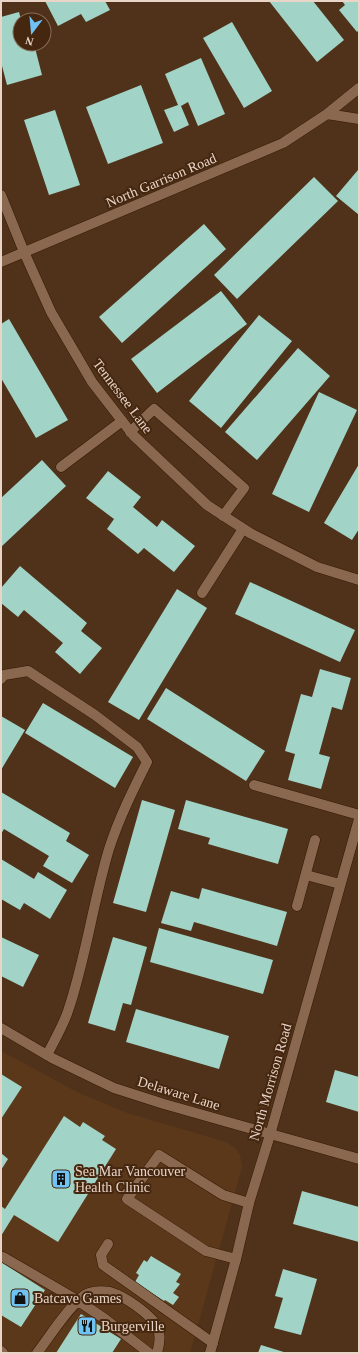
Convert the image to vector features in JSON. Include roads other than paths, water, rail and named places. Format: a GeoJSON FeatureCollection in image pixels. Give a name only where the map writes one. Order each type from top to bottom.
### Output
{"type":"FeatureCollection","features":[{"type":"Feature","properties":{"kind":"street","name":"North Garrison Road"},"geometry":{"type":"LineString","coordinates":[[1,262],[283,143],[327,114],[359,88]]}},
{"type":"Feature","properties":{"kind":"street"},"geometry":{"type":"LineString","coordinates":[[327,114],[359,119]]}},
{"type":"Feature","properties":{"kind":"street","name":"Tennessee Lane"},"geometry":{"type":"LineString","coordinates":[[1,196],[24,252],[52,312],[92,382],[130,432],[207,505],[243,529],[316,566],[359,580]]}},
{"type":"Feature","properties":{"kind":"street"},"geometry":{"type":"LineString","coordinates":[[130,432],[154,409],[244,488],[223,516]]}},
{"type":"Feature","properties":{"kind":"street"},"geometry":{"type":"LineString","coordinates":[[61,468],[122,421]]}},
{"type":"Feature","properties":{"kind":"street"},"geometry":{"type":"LineString","coordinates":[[202,593],[243,529]]}},
{"type":"Feature","properties":{"kind":"street"},"geometry":{"type":"LineString","coordinates":[[1,679],[4,675],[28,671],[95,716],[137,747],[147,762],[121,815],[93,909],[89,934],[68,1012],[47,1055]]}},
{"type":"Feature","properties":{"kind":"street"},"geometry":{"type":"LineString","coordinates":[[254,785],[359,815]]}},
{"type":"Feature","properties":{"kind":"street","name":"North Morrison Road"},"geometry":{"type":"LineString","coordinates":[[212,1348],[236,1260],[249,1203],[270,1135],[359,819]]}},
{"type":"Feature","properties":{"kind":"street"},"geometry":{"type":"LineString","coordinates":[[297,906],[315,840]]}},
{"type":"Feature","properties":{"kind":"street"},"geometry":{"type":"LineString","coordinates":[[306,875],[340,884]]}},
{"type":"Feature","properties":{"kind":"street","name":"Delaware Lane"},"geometry":{"type":"LineString","coordinates":[[1,1028],[47,1055],[114,1088],[270,1135],[359,1159]]}},
{"type":"Feature","properties":{"kind":"street"},"geometry":{"type":"LineString","coordinates":[[236,1260],[206,1251],[127,1199],[159,1155],[223,1196],[249,1203]]}},
{"type":"Feature","properties":{"kind":"street"},"geometry":{"type":"LineString","coordinates":[[108,1244],[101,1255],[103,1265],[212,1348]]}},
{"type":"Feature","properties":{"kind":"street"},"geometry":{"type":"LineString","coordinates":[[3,1257],[77,1300],[105,1319],[149,1353]]}},
{"type":"Feature","properties":{"kind":"street"},"geometry":{"type":"LineString","coordinates":[[37,1353],[77,1300],[88,1293],[99,1292],[111,1292],[124,1298],[151,1318],[158,1329],[159,1345],[157,1353]]}},
{"type":"Feature","properties":{"kind":"place","name":"Sea Mar Vancouver Health Clinic"},"geometry":{"type":"Point","coordinates":[61,1179]}},
{"type":"Feature","properties":{"kind":"place","name":"Batcave Games"},"geometry":{"type":"Point","coordinates":[20,1298]}},
{"type":"Feature","properties":{"kind":"place","name":"Burgerville"},"geometry":{"type":"Point","coordinates":[87,1326]}}]}
